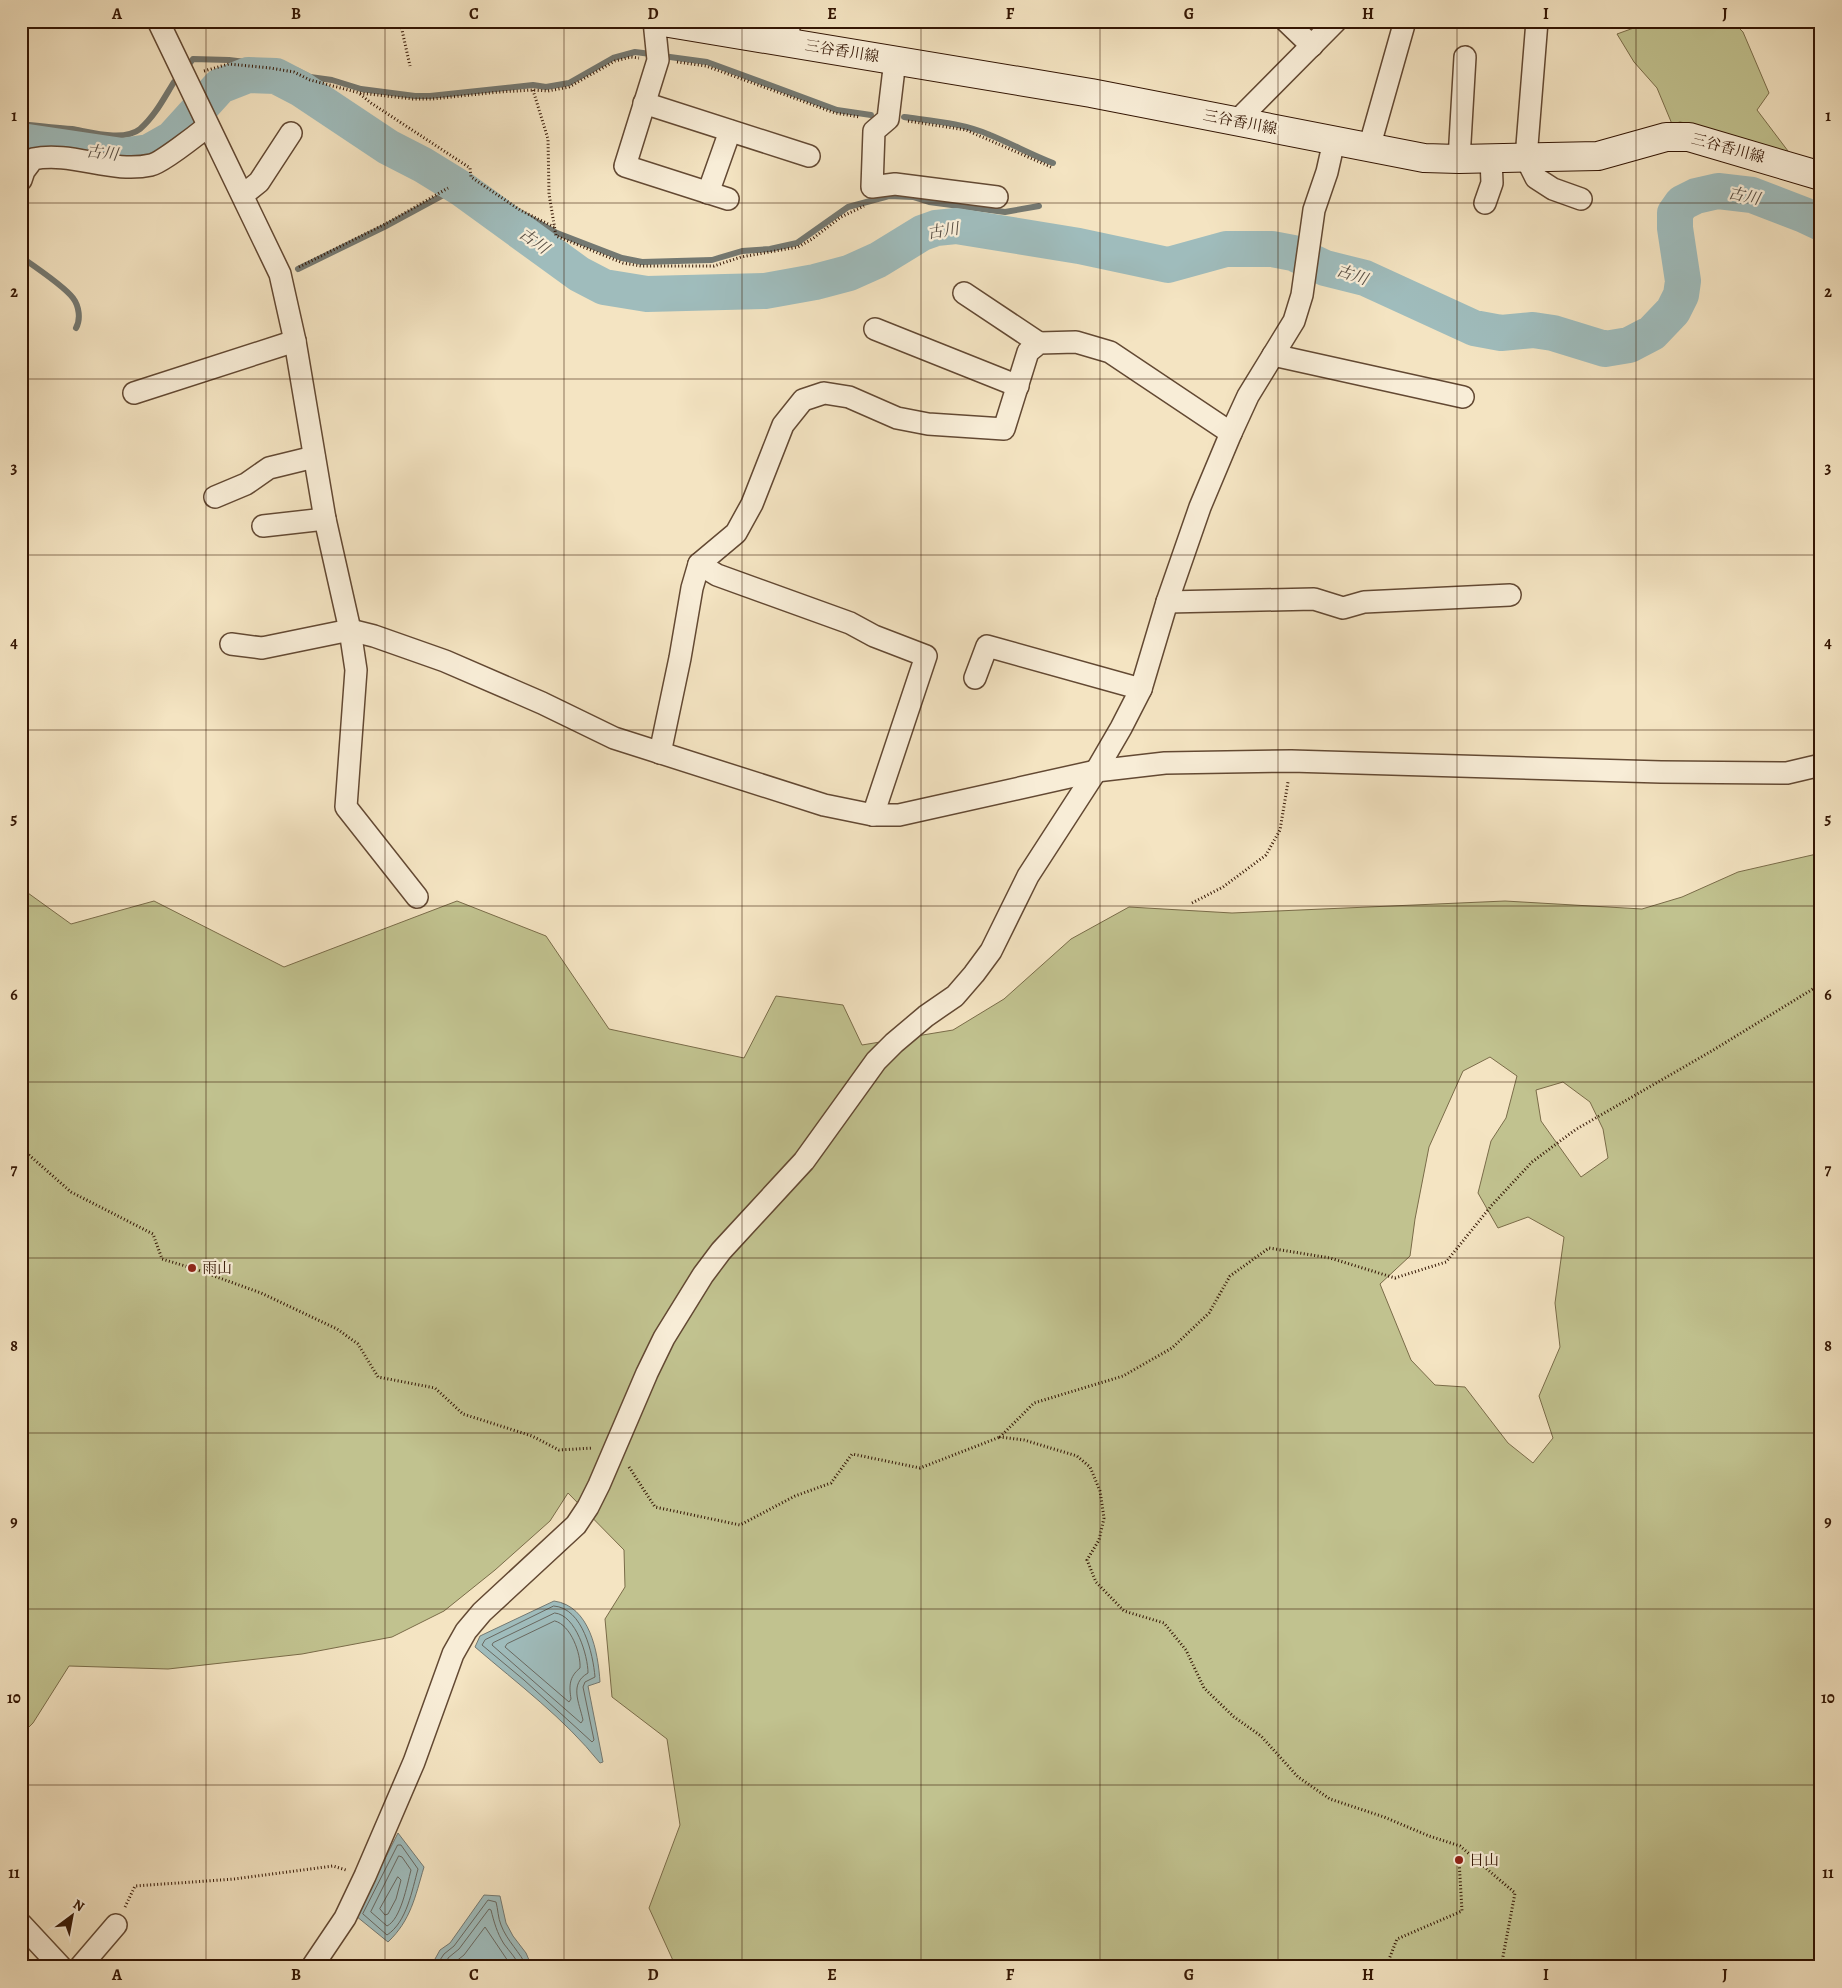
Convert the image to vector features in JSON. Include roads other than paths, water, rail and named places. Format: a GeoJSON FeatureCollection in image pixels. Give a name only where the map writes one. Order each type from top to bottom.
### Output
{"type":"FeatureCollection","features":[{"type":"Feature","properties":{"kind":"main road","name":"三谷香川線"},"geometry":{"type":"LineString","coordinates":[[656,21],[789,32],[895,60],[1091,92],[1424,158],[1598,156],[1666,137],[1689,137],[1821,176]]}},
{"type":"Feature","properties":{"kind":"street"},"geometry":{"type":"LineString","coordinates":[[656,21],[658,60],[625,166],[718,196],[730,131]]}},
{"type":"Feature","properties":{"kind":"street"},"geometry":{"type":"LineString","coordinates":[[1286,21],[1312,46]]}},
{"type":"Feature","properties":{"kind":"street"},"geometry":{"type":"LineString","coordinates":[[1236,122],[1336,21]]}},
{"type":"Feature","properties":{"kind":"street"},"geometry":{"type":"LineString","coordinates":[[1368,148],[1405,21]]}},
{"type":"Feature","properties":{"kind":"street"},"geometry":{"type":"LineString","coordinates":[[1537,21],[1526,158],[1536,178],[1553,189],[1581,199]]}},
{"type":"Feature","properties":{"kind":"street"},"geometry":{"type":"LineString","coordinates":[[154,22],[188,85],[280,274],[295,341],[325,519],[350,630],[356,670],[346,807],[417,897]]}},
{"type":"Feature","properties":{"kind":"street"},"geometry":{"type":"LineString","coordinates":[[1459,159],[1466,57]]}},
{"type":"Feature","properties":{"kind":"street"},"geometry":{"type":"LineString","coordinates":[[895,60],[888,119],[874,130],[872,187],[895,184],[997,197]]}},
{"type":"Feature","properties":{"kind":"street"},"geometry":{"type":"LineString","coordinates":[[644,103],[809,156]]}},
{"type":"Feature","properties":{"kind":"street"},"geometry":{"type":"LineString","coordinates":[[21,180],[24,170],[33,159],[47,156],[131,167],[153,165],[206,121]]}},
{"type":"Feature","properties":{"kind":"street"},"geometry":{"type":"LineString","coordinates":[[243,195],[259,182],[291,133]]}},
{"type":"Feature","properties":{"kind":"street"},"geometry":{"type":"LineString","coordinates":[[312,1967],[345,1918],[365,1876],[414,1762],[453,1654],[466,1631],[482,1612],[576,1525],[599,1486],[647,1372],[664,1338],[703,1275],[721,1251],[804,1161],[876,1061],[926,1016],[955,996],[974,974],[991,951],[1028,876],[1096,771],[1141,689],[1167,602],[1200,506],[1231,433],[1248,396],[1294,321],[1302,295],[1314,210],[1327,172],[1334,141]]}},
{"type":"Feature","properties":{"kind":"street"},"geometry":{"type":"LineString","coordinates":[[1485,203],[1492,183],[1491,158]]}},
{"type":"Feature","properties":{"kind":"street"},"geometry":{"type":"LineString","coordinates":[[964,293],[1040,343],[1076,342],[1110,352],[1231,433]]}},
{"type":"Feature","properties":{"kind":"street"},"geometry":{"type":"LineString","coordinates":[[875,329],[1018,386]]}},
{"type":"Feature","properties":{"kind":"street"},"geometry":{"type":"LineString","coordinates":[[134,393],[295,341]]}},
{"type":"Feature","properties":{"kind":"street"},"geometry":{"type":"LineString","coordinates":[[660,753],[680,658],[692,588],[699,564],[736,532],[752,504],[783,425],[803,400],[824,393],[848,397],[897,418],[928,424],[1004,429],[1028,352],[1040,343]]}},
{"type":"Feature","properties":{"kind":"street"},"geometry":{"type":"LineString","coordinates":[[1273,355],[1463,397]]}},
{"type":"Feature","properties":{"kind":"street"},"geometry":{"type":"LineString","coordinates":[[214,498],[246,484],[269,468],[314,456]]}},
{"type":"Feature","properties":{"kind":"street"},"geometry":{"type":"LineString","coordinates":[[263,526],[325,519]]}},
{"type":"Feature","properties":{"kind":"street"},"geometry":{"type":"LineString","coordinates":[[699,564],[717,575],[850,623],[874,636],[926,656],[873,815]]}},
{"type":"Feature","properties":{"kind":"street"},"geometry":{"type":"LineString","coordinates":[[1167,602],[1314,599],[1343,608],[1364,602],[1510,595]]}},
{"type":"Feature","properties":{"kind":"street"},"geometry":{"type":"LineString","coordinates":[[231,644],[262,648],[350,630],[374,636],[445,660],[542,703],[614,738],[824,805],[873,815],[899,814],[1096,771],[1165,763],[1291,761],[1719,772],[1787,772],[1821,766]]}},
{"type":"Feature","properties":{"kind":"street"},"geometry":{"type":"LineString","coordinates":[[975,678],[987,646],[1141,689]]}},
{"type":"Feature","properties":{"kind":"street"},"geometry":{"type":"LineString","coordinates":[[21,1924],[61,1967]]}},
{"type":"Feature","properties":{"kind":"street"},"geometry":{"type":"LineString","coordinates":[[80,1967],[116,1925]]}},
{"type":"Feature","properties":{"kind":"water"},"geometry":{"type":"Polygon","coordinates":[[[554,1601],[566,1605],[576,1612],[590,1632],[594,1645],[600,1682],[588,1686],[603,1762],[600,1763],[556,1716],[475,1647],[480,1636],[554,1601]]]}},
{"type":"Feature","properties":{"kind":"water"},"geometry":{"type":"Polygon","coordinates":[[[398,1833],[424,1867],[407,1917],[396,1934],[388,1942],[356,1916],[398,1833]]]}},
{"type":"Feature","properties":{"kind":"water"},"geometry":{"type":"Polygon","coordinates":[[[484,1895],[500,1896],[506,1923],[526,1953],[532,1967],[436,1967],[435,1959],[440,1950],[450,1943],[484,1895]]]}},
{"type":"Feature","properties":{"kind":"waterway"},"geometry":{"type":"LineString","coordinates":[[187,67],[193,59],[229,60],[271,65],[296,70],[310,77],[332,80],[361,89],[415,96],[430,96],[533,85],[546,87],[569,83],[613,58],[635,52],[651,54]]}},
{"type":"Feature","properties":{"kind":"waterway"},"geometry":{"type":"LineString","coordinates":[[670,57],[707,62],[837,110],[871,115]]}},
{"type":"Feature","properties":{"kind":"waterway","name":"古川"},"geometry":{"type":"LineString","coordinates":[[21,141],[122,156],[149,152],[172,139],[220,86],[248,75],[276,76],[301,89],[388,147],[423,165],[462,189],[579,274],[604,287],[647,294],[765,291],[815,282],[849,273],[878,260],[922,233],[936,228],[956,226],[1079,246],[1168,265],[1226,249],[1272,249],[1293,253],[1325,268],[1365,278],[1474,328],[1501,333],[1533,330],[1553,333],[1605,349],[1629,345],[1652,333],[1673,311],[1681,295],[1683,281],[1675,228],[1675,213],[1682,203],[1696,196],[1718,191],[1752,195],[1821,223]]}},
{"type":"Feature","properties":{"kind":"waterway"},"geometry":{"type":"LineString","coordinates":[[21,124],[116,136],[133,133],[140,129],[159,107],[174,82]]}},
{"type":"Feature","properties":{"kind":"waterway"},"geometry":{"type":"LineString","coordinates":[[904,117],[948,123],[980,131],[1053,163]]}},
{"type":"Feature","properties":{"kind":"waterway"},"geometry":{"type":"LineString","coordinates":[[298,269],[384,227],[458,187],[470,184],[557,233],[622,258],[642,262],[712,260],[742,251],[770,249],[797,243],[848,207],[889,196],[913,197],[929,202],[1005,212],[1039,206]]}},
{"type":"Feature","properties":{"kind":"waterway"},"geometry":{"type":"LineString","coordinates":[[21,257],[56,282],[73,298],[79,313],[76,328]]}},
{"type":"Feature","properties":{"kind":"place","name":"雨山"},"geometry":{"type":"Point","coordinates":[192,1268]}},
{"type":"Feature","properties":{"kind":"place","name":"日山"},"geometry":{"type":"Point","coordinates":[1459,1860]}}]}
